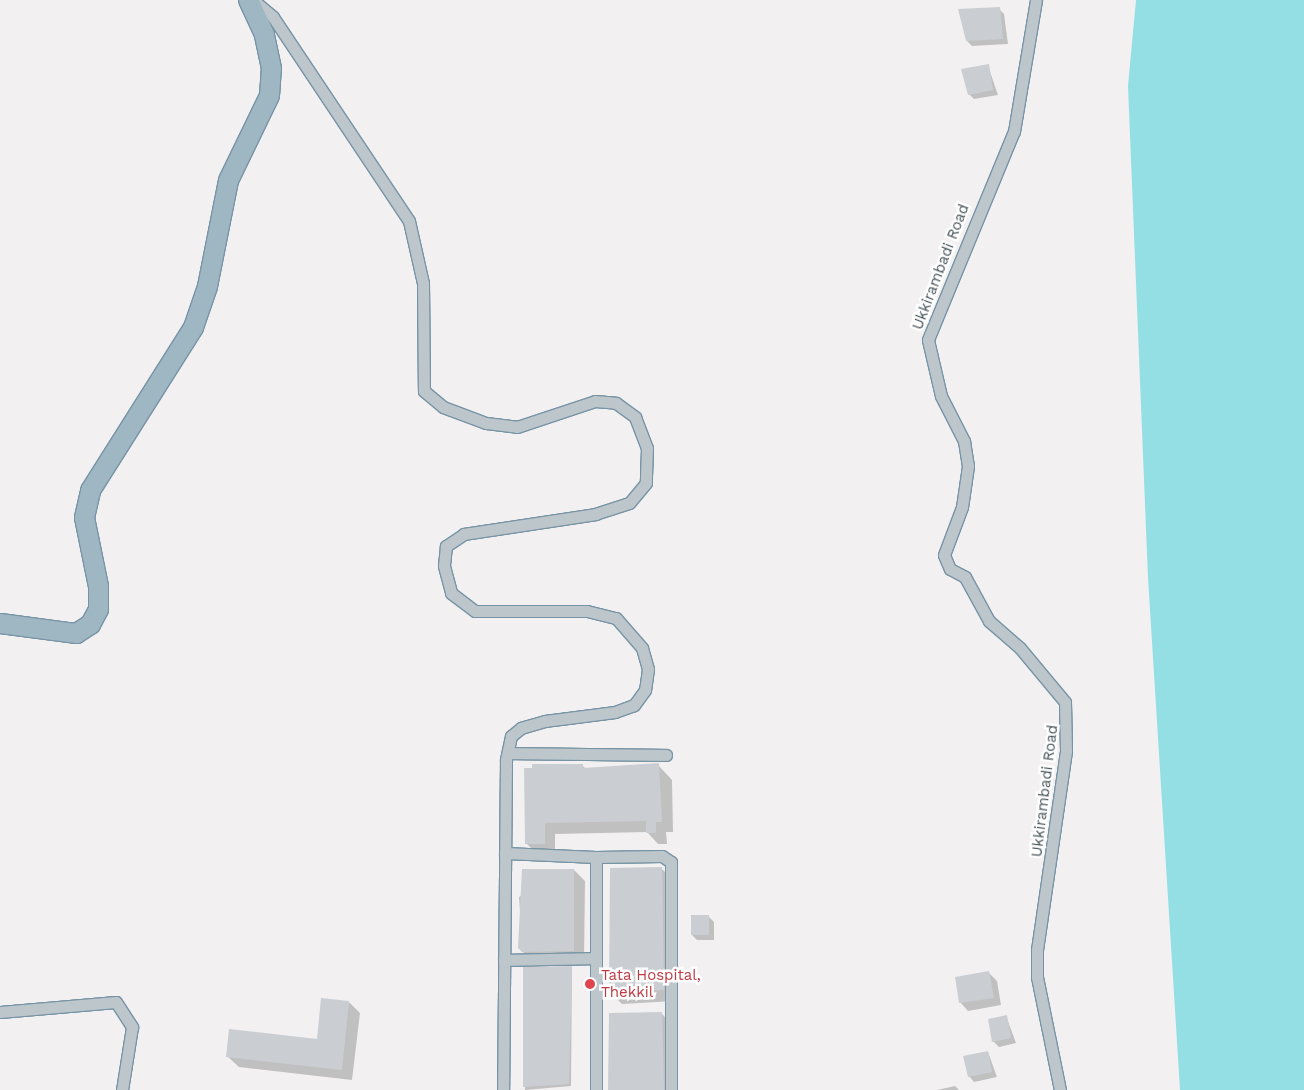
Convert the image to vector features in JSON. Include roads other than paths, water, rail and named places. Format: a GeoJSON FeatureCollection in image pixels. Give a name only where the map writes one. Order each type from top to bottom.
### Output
{"type":"FeatureCollection","features":[{"type":"Feature","properties":{"kind":"highway"},"geometry":{"type":"LineString","coordinates":[[0,623],[76,633],[90,624],[98,609],[98,586],[84,517],[90,490],[193,327],[207,286],[228,180],[269,95],[271,68],[264,34],[248,0]]}},
{"type":"Feature","properties":{"kind":"street"},"geometry":{"type":"LineString","coordinates":[[253,0],[273,17],[409,222],[423,283],[424,391],[443,407],[486,424],[518,428],[595,401],[616,403],[636,417],[647,448],[646,483],[629,503],[596,514],[464,534],[446,546],[444,566],[451,592],[475,610],[587,611],[616,618],[642,648],[648,669],[645,690],[634,705],[615,712],[521,728],[511,736],[508,753],[505,852],[502,1090]]}},
{"type":"Feature","properties":{"kind":"street","name":"Ukkirambadi Road"},"geometry":{"type":"LineString","coordinates":[[1036,0],[1014,131],[928,340],[941,396],[964,441],[968,466],[962,507],[944,555],[950,569],[965,577],[989,621],[1020,648],[1066,702],[1066,751],[1037,950],[1037,977],[1046,1000],[1060,1090]]}},
{"type":"Feature","properties":{"kind":"street"},"geometry":{"type":"LineString","coordinates":[[508,753],[666,755]]}},
{"type":"Feature","properties":{"kind":"street"},"geometry":{"type":"LineString","coordinates":[[505,852],[596,857],[662,856],[671,862],[671,1089]]}},
{"type":"Feature","properties":{"kind":"street"},"geometry":{"type":"LineString","coordinates":[[596,857],[596,1090]]}},
{"type":"Feature","properties":{"kind":"street"},"geometry":{"type":"LineString","coordinates":[[504,960],[596,958]]}},
{"type":"Feature","properties":{"kind":"street"},"geometry":{"type":"LineString","coordinates":[[0,1012],[116,1002],[132,1028],[122,1090]]}},
{"type":"Feature","properties":{"kind":"water"},"geometry":{"type":"Polygon","coordinates":[[[1136,0],[1304,0],[1304,1090],[1180,1090],[1148,578],[1128,86],[1136,0]]]}},
{"type":"Feature","properties":{"kind":"place","name":"Tata Hospital, Thekkil"},"geometry":{"type":"Point","coordinates":[590,984]}}]}
